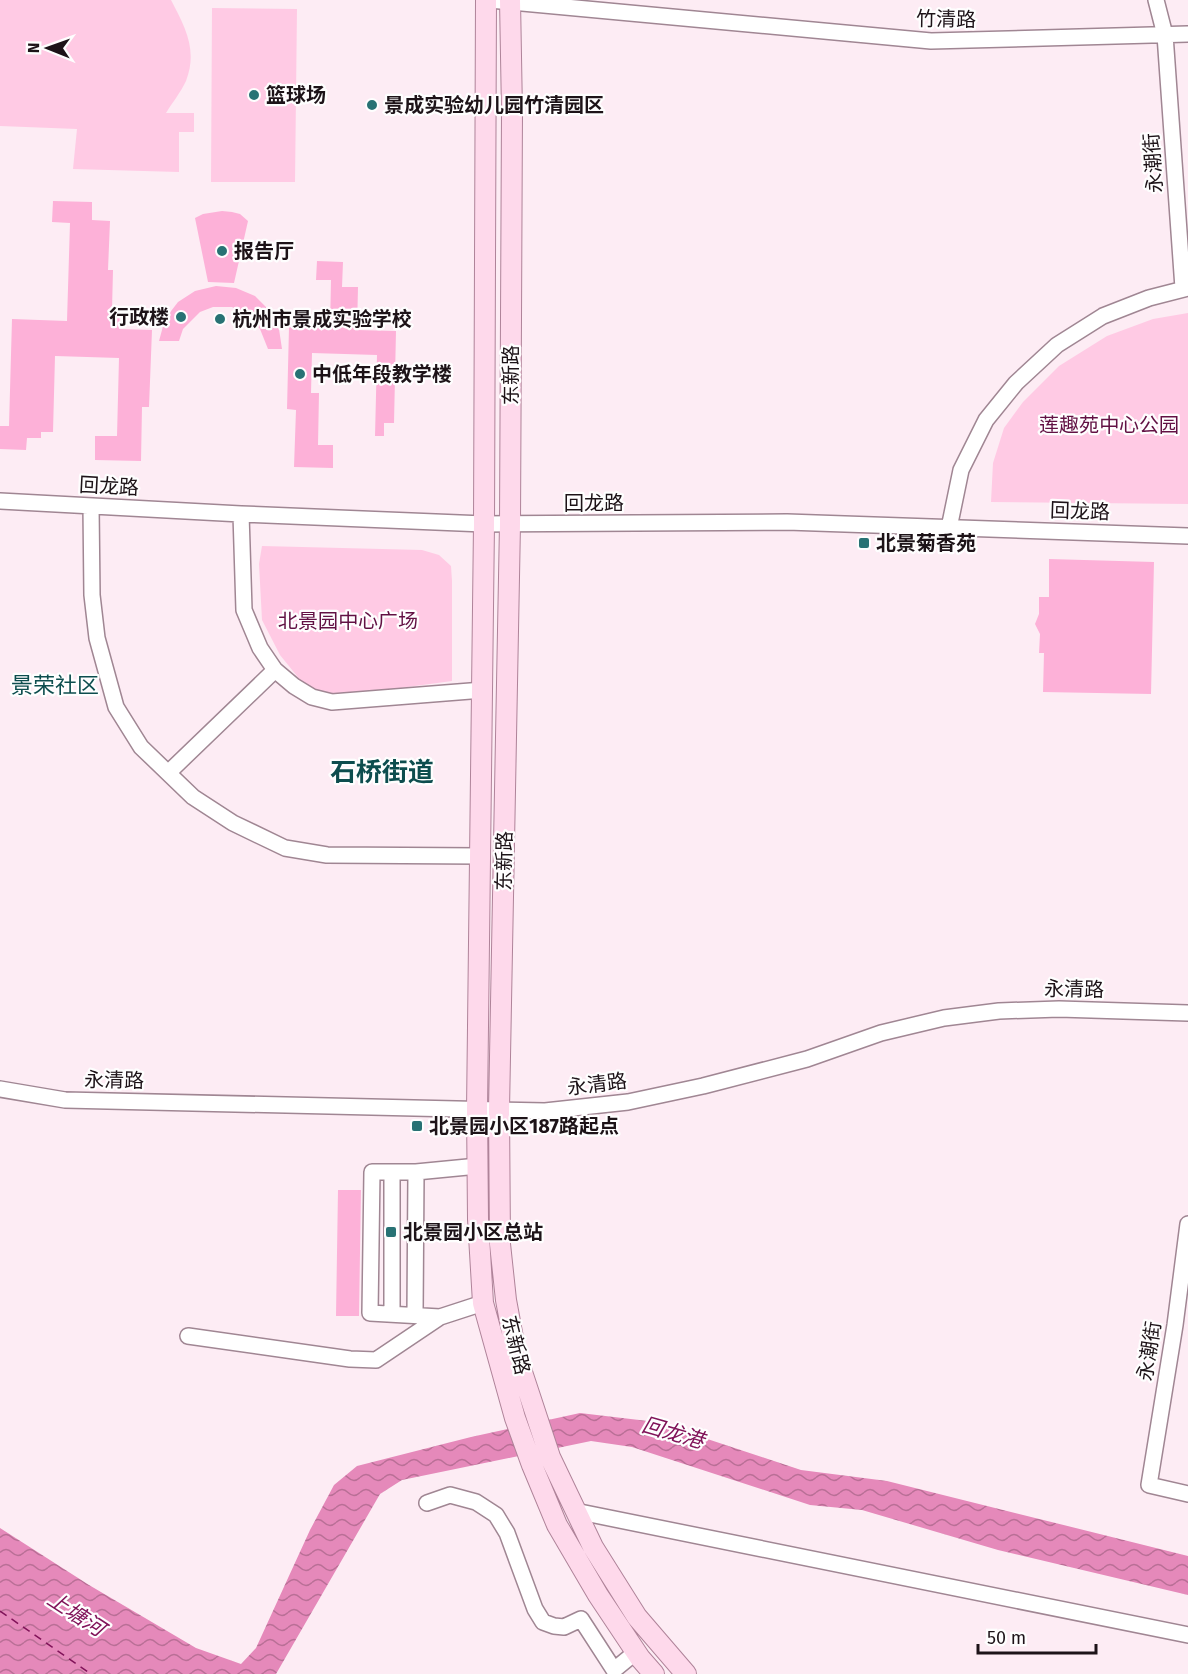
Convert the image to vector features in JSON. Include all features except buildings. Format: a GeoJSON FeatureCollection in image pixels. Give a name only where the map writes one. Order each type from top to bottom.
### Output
{"type":"FeatureCollection","features":[{"type":"Feature","properties":{"kind":"main road","name":"东新路"},"geometry":{"type":"LineString","coordinates":[[488,0],[483,690],[477,1110],[478,1219],[483,1303],[515,1418],[575,1511],[593,1547],[637,1617],[686,1674]]}},
{"type":"Feature","properties":{"kind":"main road","name":"东新路"},"geometry":{"type":"LineString","coordinates":[[510,1],[512,112],[510,524],[499,1110],[500,1244],[506,1300],[516,1354],[535,1413],[541,1461],[557,1525],[598,1595],[636,1652],[654,1674]]}},
{"type":"Feature","properties":{"kind":"street","name":"竹清路"},"geometry":{"type":"LineString","coordinates":[[488,0],[931,41],[1188,34]]}},
{"type":"Feature","properties":{"kind":"street","name":"永潮街"},"geometry":{"type":"LineString","coordinates":[[1155,0],[1164,35],[1186,288]]}},
{"type":"Feature","properties":{"kind":"street"},"geometry":{"type":"LineString","coordinates":[[949,528],[961,470],[986,420],[1016,383],[1057,345],[1103,316],[1149,298],[1186,288]]}},
{"type":"Feature","properties":{"kind":"street","name":"回龙路"},"geometry":{"type":"LineString","coordinates":[[0,501],[484,524],[786,522],[1188,536]]}},
{"type":"Feature","properties":{"kind":"street"},"geometry":{"type":"LineString","coordinates":[[91,506],[92,595],[97,638],[116,707],[141,747],[193,797],[233,823],[285,848],[327,855],[480,856]]}},
{"type":"Feature","properties":{"kind":"street"},"geometry":{"type":"LineString","coordinates":[[241,514],[244,610],[260,648],[275,670],[294,686],[312,697],[332,702],[483,690]]}},
{"type":"Feature","properties":{"kind":"street"},"geometry":{"type":"LineString","coordinates":[[168,773],[275,670]]}},
{"type":"Feature","properties":{"kind":"street","name":"永清路"},"geometry":{"type":"LineString","coordinates":[[0,1089],[65,1100],[545,1111],[628,1102],[703,1086],[807,1059],[881,1034],[944,1018],[999,1011],[1059,1009],[1188,1013]]}},
{"type":"Feature","properties":{"kind":"street"},"geometry":{"type":"LineString","coordinates":[[440,1317],[370,1313],[372,1172],[416,1172],[478,1166]]}},
{"type":"Feature","properties":{"kind":"street"},"geometry":{"type":"LineString","coordinates":[[392,1172],[392,1314]]}},
{"type":"Feature","properties":{"kind":"street"},"geometry":{"type":"LineString","coordinates":[[415,1315],[416,1172]]}},
{"type":"Feature","properties":{"kind":"street","name":"永潮街"},"geometry":{"type":"LineString","coordinates":[[1188,1224],[1175,1325],[1149,1485],[1188,1494]]}},
{"type":"Feature","properties":{"kind":"street"},"geometry":{"type":"LineString","coordinates":[[188,1336],[350,1359],[376,1360],[440,1317],[483,1303]]}},
{"type":"Feature","properties":{"kind":"street"},"geometry":{"type":"LineString","coordinates":[[427,1503],[450,1495],[476,1502],[496,1515],[507,1533],[535,1609],[543,1622],[564,1627],[581,1619],[614,1670],[636,1652]]}},
{"type":"Feature","properties":{"kind":"street"},"geometry":{"type":"LineString","coordinates":[[575,1511],[1188,1635]]}},
{"type":"Feature","properties":{"kind":"green space"},"geometry":{"type":"Polygon","coordinates":[[[0,0],[171,0],[185,29],[191,59],[186,81],[166,113],[194,113],[194,132],[179,132],[179,172],[73,169],[77,129],[0,126],[0,0]]]}},
{"type":"Feature","properties":{"kind":"green space","name":"篮球场"},"geometry":{"type":"Polygon","coordinates":[[[212,8],[297,9],[295,182],[211,182],[212,8]]]}},
{"type":"Feature","properties":{"kind":"green space","name":"莲趣苑中心公园"},"geometry":{"type":"Polygon","coordinates":[[[1188,313],[1188,504],[991,502],[993,463],[1004,428],[1023,402],[1059,366],[1107,336],[1153,319],[1188,313]]]}},
{"type":"Feature","properties":{"kind":"green space","name":"北景园中心广场"},"geometry":{"type":"Polygon","coordinates":[[[262,546],[422,550],[439,555],[451,566],[452,681],[348,695],[322,694],[301,681],[280,655],[262,620],[259,564],[262,546]]]}},
{"type":"Feature","properties":{"kind":"water"},"geometry":{"type":"Polygon","coordinates":[[[580,1413],[656,1422],[801,1470],[887,1481],[1188,1556],[1188,1595],[998,1550],[862,1510],[810,1505],[632,1447],[591,1441],[402,1480],[380,1494],[276,1674],[0,1674],[0,1528],[89,1585],[196,1648],[241,1664],[256,1648],[310,1530],[334,1485],[357,1466],[471,1437],[580,1413]]]}},
{"type":"Feature","properties":{"kind":"ferry route"},"geometry":{"type":"LineString","coordinates":[[0,1611],[91,1674]]}},
{"type":"Feature","properties":{"kind":"place","name":"篮球场"},"geometry":{"type":"Point","coordinates":[254,95]}},
{"type":"Feature","properties":{"kind":"place","name":"景成实验幼儿园竹清园区"},"geometry":{"type":"Point","coordinates":[372,105]}},
{"type":"Feature","properties":{"kind":"place","name":"报告厅"},"geometry":{"type":"Point","coordinates":[222,251]}},
{"type":"Feature","properties":{"kind":"place","name":"行政楼"},"geometry":{"type":"Point","coordinates":[181,317]}},
{"type":"Feature","properties":{"kind":"place","name":"杭州市景成实验学校"},"geometry":{"type":"Point","coordinates":[220,319]}},
{"type":"Feature","properties":{"kind":"place","name":"中低年段教学楼"},"geometry":{"type":"Point","coordinates":[300,374]}},
{"type":"Feature","properties":{"kind":"place","name":"北景菊香苑"},"geometry":{"type":"Point","coordinates":[864,543]}},
{"type":"Feature","properties":{"kind":"place","name":"北景园小区187路起点"},"geometry":{"type":"Point","coordinates":[417,1126]}},
{"type":"Feature","properties":{"kind":"place","name":"北景园小区总站"},"geometry":{"type":"Point","coordinates":[391,1232]}},
{"type":"Feature","properties":{"kind":"district","name":"景荣社区"},"geometry":{"type":"Point","coordinates":[55,685]}},
{"type":"Feature","properties":{"kind":"district","name":"石桥街道"},"geometry":{"type":"Point","coordinates":[382,772]}},
{"type":"Feature","properties":{"kind":"water label","name":"回龙港"},"geometry":{"type":"Point","coordinates":[673,1433]}},
{"type":"Feature","properties":{"kind":"water label","name":"上塘河"},"geometry":{"type":"Point","coordinates":[76,1614]}}]}
